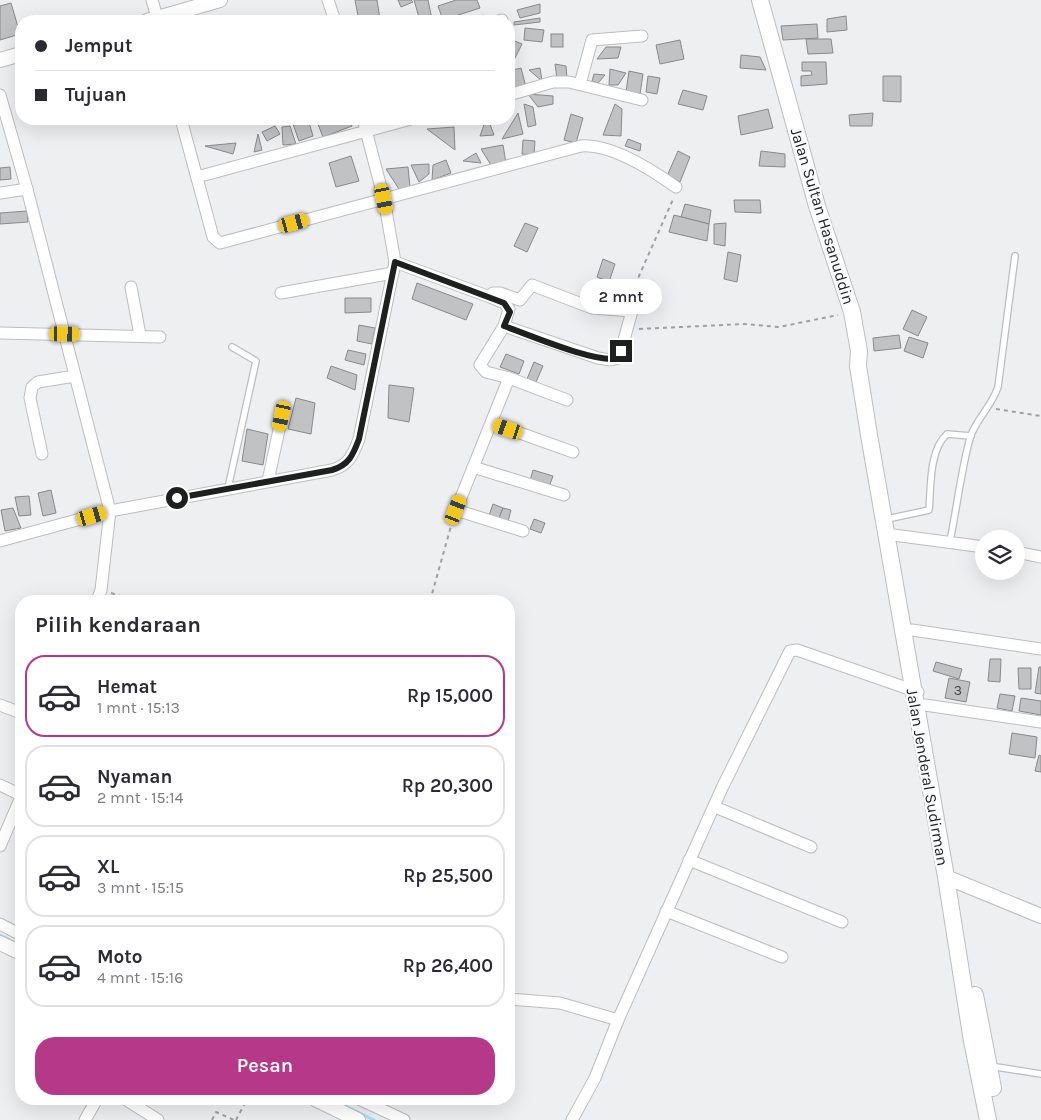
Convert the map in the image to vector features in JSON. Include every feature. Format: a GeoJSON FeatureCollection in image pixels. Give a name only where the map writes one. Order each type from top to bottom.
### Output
{"type":"FeatureCollection","features":[{"type":"Feature","properties":{"kind":"main road","name":"Jalan Sultan Hasanuddin"},"geometry":{"type":"LineString","coordinates":[[760,0],[817,206],[852,312],[860,351],[858,366],[869,435]]}},
{"type":"Feature","properties":{"kind":"main road"},"geometry":{"type":"LineString","coordinates":[[860,351],[865,364],[891,528],[912,630],[920,696],[952,879],[976,998],[988,1120]]}},
{"type":"Feature","properties":{"kind":"main road","name":"Jalan Jenderal Sudirman"},"geometry":{"type":"LineString","coordinates":[[869,435],[891,528],[920,696]]}},
{"type":"Feature","properties":{"kind":"main road"},"geometry":{"type":"LineString","coordinates":[[983,1066],[999,1120]]}},
{"type":"Feature","properties":{"kind":"street"},"geometry":{"type":"LineString","coordinates":[[152,0],[154,15]]}},
{"type":"Feature","properties":{"kind":"street"},"geometry":{"type":"LineString","coordinates":[[170,15],[220,0]]}},
{"type":"Feature","properties":{"kind":"street"},"geometry":{"type":"LineString","coordinates":[[328,0],[333,15]]}},
{"type":"Feature","properties":{"kind":"street"},"geometry":{"type":"LineString","coordinates":[[580,84],[592,40],[642,36]]}},
{"type":"Feature","properties":{"kind":"street"},"geometry":{"type":"LineString","coordinates":[[0,60],[15,56]]}},
{"type":"Feature","properties":{"kind":"street"},"geometry":{"type":"LineString","coordinates":[[515,92],[553,82],[580,84],[642,100]]}},
{"type":"Feature","properties":{"kind":"street"},"geometry":{"type":"LineString","coordinates":[[0,95],[27,188],[110,511],[99,595]]}},
{"type":"Feature","properties":{"kind":"street"},"geometry":{"type":"LineString","coordinates":[[183,125],[213,237],[220,242],[588,145],[624,156],[656,173],[676,187]]}},
{"type":"Feature","properties":{"kind":"street"},"geometry":{"type":"LineString","coordinates":[[197,177],[362,125]]}},
{"type":"Feature","properties":{"kind":"street"},"geometry":{"type":"LineString","coordinates":[[0,541],[110,511],[332,470],[343,467],[351,458],[359,439],[394,268],[384,199],[365,125]]}},
{"type":"Feature","properties":{"kind":"street"},"geometry":{"type":"LineString","coordinates":[[0,193],[27,188]]}},
{"type":"Feature","properties":{"kind":"street"},"geometry":{"type":"LineString","coordinates":[[281,293],[394,268],[490,297],[504,303],[509,308],[504,326],[480,365],[486,372],[509,378],[567,400]]}},
{"type":"Feature","properties":{"kind":"street"},"geometry":{"type":"LineString","coordinates":[[490,297],[497,292],[520,300],[532,285],[592,308],[632,311],[619,358],[610,360],[598,358],[504,326]]}},
{"type":"Feature","properties":{"kind":"street"},"geometry":{"type":"LineString","coordinates":[[131,286],[140,336]]}},
{"type":"Feature","properties":{"kind":"street"},"geometry":{"type":"LineString","coordinates":[[0,333],[160,337]]}},
{"type":"Feature","properties":{"kind":"street"},"geometry":{"type":"LineString","coordinates":[[42,454],[30,398],[32,387],[38,382],[75,376]]}},
{"type":"Feature","properties":{"kind":"street"},"geometry":{"type":"LineString","coordinates":[[509,378],[456,510],[523,531]]}},
{"type":"Feature","properties":{"kind":"street"},"geometry":{"type":"LineString","coordinates":[[268,481],[282,416]]}},
{"type":"Feature","properties":{"kind":"street"},"geometry":{"type":"LineString","coordinates":[[492,423],[573,452]]}},
{"type":"Feature","properties":{"kind":"street"},"geometry":{"type":"LineString","coordinates":[[473,467],[564,495]]}},
{"type":"Feature","properties":{"kind":"street"},"geometry":{"type":"LineString","coordinates":[[891,528],[975,545]]}},
{"type":"Feature","properties":{"kind":"street"},"geometry":{"type":"LineString","coordinates":[[1025,553],[1041,556]]}},
{"type":"Feature","properties":{"kind":"street"},"geometry":{"type":"LineString","coordinates":[[912,630],[1041,649]]}},
{"type":"Feature","properties":{"kind":"street"},"geometry":{"type":"LineString","coordinates":[[572,1120],[595,1078],[618,1020],[722,788],[792,650],[920,696],[1041,722]]}},
{"type":"Feature","properties":{"kind":"street"},"geometry":{"type":"LineString","coordinates":[[0,705],[15,711]]}},
{"type":"Feature","properties":{"kind":"street"},"geometry":{"type":"LineString","coordinates":[[0,785],[15,793]]}},
{"type":"Feature","properties":{"kind":"street"},"geometry":{"type":"LineString","coordinates":[[715,807],[811,847]]}},
{"type":"Feature","properties":{"kind":"street"},"geometry":{"type":"LineString","coordinates":[[0,846],[15,810]]}},
{"type":"Feature","properties":{"kind":"street"},"geometry":{"type":"LineString","coordinates":[[689,860],[842,922]]}},
{"type":"Feature","properties":{"kind":"street"},"geometry":{"type":"LineString","coordinates":[[952,879],[1041,916]]}},
{"type":"Feature","properties":{"kind":"street"},"geometry":{"type":"LineString","coordinates":[[666,911],[782,957]]}},
{"type":"Feature","properties":{"kind":"street"},"geometry":{"type":"LineString","coordinates":[[0,924],[15,932]]}},
{"type":"Feature","properties":{"kind":"street"},"geometry":{"type":"LineString","coordinates":[[0,943],[15,950]]}},
{"type":"Feature","properties":{"kind":"street"},"geometry":{"type":"LineString","coordinates":[[515,999],[560,1003],[618,1020]]}},
{"type":"Feature","properties":{"kind":"street"},"geometry":{"type":"LineString","coordinates":[[85,1120],[94,1105]]}},
{"type":"Feature","properties":{"kind":"street"},"geometry":{"type":"LineString","coordinates":[[135,1105],[158,1120]]}},
{"type":"Feature","properties":{"kind":"street"},"geometry":{"type":"LineString","coordinates":[[327,1105],[358,1120]]}},
{"type":"Feature","properties":{"kind":"street"},"geometry":{"type":"LineString","coordinates":[[372,1105],[404,1120]]}},
{"type":"Feature","properties":{"kind":"lane"},"geometry":{"type":"LineString","coordinates":[[950,541],[971,436],[998,387],[1015,256]]}},
{"type":"Feature","properties":{"kind":"lane"},"geometry":{"type":"LineString","coordinates":[[228,488],[256,361],[232,347]]}},
{"type":"Feature","properties":{"kind":"lane"},"geometry":{"type":"LineString","coordinates":[[891,528],[928,510],[935,458],[943,438],[948,434],[971,436]]}},
{"type":"Feature","properties":{"kind":"lane"},"geometry":{"type":"LineString","coordinates":[[983,1066],[1041,1074]]}},
{"type":"Feature","properties":{"kind":"path"},"geometry":{"type":"LineString","coordinates":[[632,311],[639,276],[677,191],[676,187]]}},
{"type":"Feature","properties":{"kind":"path"},"geometry":{"type":"LineString","coordinates":[[627,329],[744,324],[779,327],[852,312]]}},
{"type":"Feature","properties":{"kind":"path"},"geometry":{"type":"LineString","coordinates":[[989,405],[1003,411],[1041,416]]}},
{"type":"Feature","properties":{"kind":"path"},"geometry":{"type":"LineString","coordinates":[[432,595],[456,510]]}},
{"type":"Feature","properties":{"kind":"path"},"geometry":{"type":"LineString","coordinates":[[212,1120],[216,1112],[235,1120],[244,1105]]}},
{"type":"Feature","properties":{"kind":"building"},"geometry":{"type":"Polygon","coordinates":[[[355,0],[377,0],[379,15],[358,15],[355,0]]]}},
{"type":"Feature","properties":{"kind":"building"},"geometry":{"type":"Polygon","coordinates":[[[398,0],[411,0],[413,2],[401,7],[398,0]]]}},
{"type":"Feature","properties":{"kind":"building"},"geometry":{"type":"Polygon","coordinates":[[[414,0],[428,0],[431,15],[418,15],[414,0]]]}},
{"type":"Feature","properties":{"kind":"building"},"geometry":{"type":"Polygon","coordinates":[[[456,0],[477,0],[480,8],[458,15],[441,15],[438,6],[456,0]]]}},
{"type":"Feature","properties":{"kind":"building"},"geometry":{"type":"Polygon","coordinates":[[[11,3],[15,17],[15,36],[0,40],[0,6],[11,3]]]}},
{"type":"Feature","properties":{"kind":"building"},"geometry":{"type":"Polygon","coordinates":[[[540,4],[540,13],[520,18],[517,10],[540,4]]]}},
{"type":"Feature","properties":{"kind":"building"},"geometry":{"type":"Polygon","coordinates":[[[846,16],[847,30],[827,32],[827,19],[846,16]]]}},
{"type":"Feature","properties":{"kind":"building"},"geometry":{"type":"Polygon","coordinates":[[[540,18],[540,22],[515,25],[515,22],[540,18]]]}},
{"type":"Feature","properties":{"kind":"building"},"geometry":{"type":"Polygon","coordinates":[[[817,24],[818,38],[783,40],[781,26],[817,24]]]}},
{"type":"Feature","properties":{"kind":"building"},"geometry":{"type":"Polygon","coordinates":[[[525,28],[544,30],[542,42],[524,40],[525,28]]]}},
{"type":"Feature","properties":{"kind":"building"},"geometry":{"type":"Polygon","coordinates":[[[551,34],[563,34],[563,47],[551,47],[551,34]]]}},
{"type":"Feature","properties":{"kind":"building"},"geometry":{"type":"Polygon","coordinates":[[[806,39],[831,39],[833,53],[808,54],[806,39]]]}},
{"type":"Feature","properties":{"kind":"building"},"geometry":{"type":"Polygon","coordinates":[[[680,40],[684,59],[660,64],[656,45],[680,40]]]}},
{"type":"Feature","properties":{"kind":"building"},"geometry":{"type":"Polygon","coordinates":[[[515,41],[522,44],[515,58],[515,41]]]}},
{"type":"Feature","properties":{"kind":"building"},"geometry":{"type":"Polygon","coordinates":[[[606,47],[621,47],[618,58],[597,59],[606,47]]]}},
{"type":"Feature","properties":{"kind":"building"},"geometry":{"type":"Polygon","coordinates":[[[741,55],[760,57],[766,70],[740,68],[741,55]]]}},
{"type":"Feature","properties":{"kind":"building"},"geometry":{"type":"Polygon","coordinates":[[[802,62],[826,62],[827,84],[801,86],[801,76],[812,75],[811,71],[802,71],[802,62]]]}},
{"type":"Feature","properties":{"kind":"building"},"geometry":{"type":"Polygon","coordinates":[[[555,64],[566,66],[567,78],[557,79],[555,64]]]}},
{"type":"Feature","properties":{"kind":"building"},"geometry":{"type":"Polygon","coordinates":[[[521,68],[526,87],[515,90],[515,70],[521,68]]]}},
{"type":"Feature","properties":{"kind":"building"},"geometry":{"type":"Polygon","coordinates":[[[540,68],[542,81],[529,70],[540,68]]]}},
{"type":"Feature","properties":{"kind":"building"},"geometry":{"type":"Polygon","coordinates":[[[610,69],[626,73],[618,85],[609,85],[610,69]]]}},
{"type":"Feature","properties":{"kind":"building"},"geometry":{"type":"Polygon","coordinates":[[[629,71],[643,74],[640,94],[626,92],[629,71]]]}},
{"type":"Feature","properties":{"kind":"building"},"geometry":{"type":"Polygon","coordinates":[[[594,74],[605,75],[598,83],[592,81],[594,74]]]}},
{"type":"Feature","properties":{"kind":"building"},"geometry":{"type":"Polygon","coordinates":[[[648,76],[660,78],[657,94],[646,92],[648,76]]]}},
{"type":"Feature","properties":{"kind":"building"},"geometry":{"type":"Polygon","coordinates":[[[883,76],[901,76],[901,102],[883,101],[883,76]]]}},
{"type":"Feature","properties":{"kind":"building"},"geometry":{"type":"Polygon","coordinates":[[[683,90],[707,96],[703,110],[678,104],[683,90]]]}},
{"type":"Feature","properties":{"kind":"building"},"geometry":{"type":"Polygon","coordinates":[[[528,94],[553,96],[553,104],[538,107],[528,94]]]}},
{"type":"Feature","properties":{"kind":"building"},"geometry":{"type":"Polygon","coordinates":[[[524,104],[533,107],[536,125],[528,127],[524,104]]]}},
{"type":"Feature","properties":{"kind":"building"},"geometry":{"type":"Polygon","coordinates":[[[615,104],[622,109],[621,136],[603,135],[615,104]]]}},
{"type":"Feature","properties":{"kind":"building"},"geometry":{"type":"Polygon","coordinates":[[[768,109],[773,128],[741,135],[738,116],[768,109]]]}},
{"type":"Feature","properties":{"kind":"building"},"geometry":{"type":"Polygon","coordinates":[[[518,113],[523,134],[502,139],[511,125],[515,125],[515,118],[518,113]]]}},
{"type":"Feature","properties":{"kind":"building"},"geometry":{"type":"Polygon","coordinates":[[[873,113],[872,126],[850,126],[849,115],[873,113]]]}},
{"type":"Feature","properties":{"kind":"building"},"geometry":{"type":"Polygon","coordinates":[[[571,114],[583,118],[576,143],[564,140],[571,114]]]}},
{"type":"Feature","properties":{"kind":"building"},"geometry":{"type":"Polygon","coordinates":[[[293,125],[310,125],[313,136],[299,141],[293,125]]]}},
{"type":"Feature","properties":{"kind":"building"},"geometry":{"type":"Polygon","coordinates":[[[318,125],[352,125],[352,126],[323,137],[318,125]]]}},
{"type":"Feature","properties":{"kind":"building"},"geometry":{"type":"Polygon","coordinates":[[[484,125],[490,125],[494,135],[480,136],[484,125]]]}},
{"type":"Feature","properties":{"kind":"building"},"geometry":{"type":"Polygon","coordinates":[[[275,126],[280,134],[267,141],[262,132],[275,126]]]}},
{"type":"Feature","properties":{"kind":"building"},"geometry":{"type":"Polygon","coordinates":[[[290,126],[296,144],[283,145],[282,127],[290,126]]]}},
{"type":"Feature","properties":{"kind":"building"},"geometry":{"type":"Polygon","coordinates":[[[454,127],[455,150],[427,129],[454,127]]]}},
{"type":"Feature","properties":{"kind":"building"},"geometry":{"type":"Polygon","coordinates":[[[258,134],[262,150],[254,152],[258,134]]]}},
{"type":"Feature","properties":{"kind":"building"},"geometry":{"type":"Polygon","coordinates":[[[628,139],[641,144],[640,151],[625,146],[628,139]]]}},
{"type":"Feature","properties":{"kind":"building"},"geometry":{"type":"Polygon","coordinates":[[[523,140],[535,141],[534,155],[522,154],[523,140]]]}},
{"type":"Feature","properties":{"kind":"building"},"geometry":{"type":"Polygon","coordinates":[[[236,143],[233,154],[205,146],[236,143]]]}},
{"type":"Feature","properties":{"kind":"building"},"geometry":{"type":"Polygon","coordinates":[[[503,145],[506,163],[491,165],[481,149],[503,145]]]}},
{"type":"Feature","properties":{"kind":"building"},"geometry":{"type":"Polygon","coordinates":[[[678,151],[690,157],[680,182],[667,176],[678,151]]]}},
{"type":"Feature","properties":{"kind":"building"},"geometry":{"type":"Polygon","coordinates":[[[761,151],[785,154],[785,167],[759,166],[761,151]]]}},
{"type":"Feature","properties":{"kind":"building"},"geometry":{"type":"Polygon","coordinates":[[[476,153],[481,163],[463,161],[476,153]]]}},
{"type":"Feature","properties":{"kind":"building"},"geometry":{"type":"Polygon","coordinates":[[[351,156],[359,181],[336,187],[329,163],[351,156]]]}},
{"type":"Feature","properties":{"kind":"building"},"geometry":{"type":"Polygon","coordinates":[[[446,160],[451,173],[432,180],[433,165],[446,160]]]}},
{"type":"Feature","properties":{"kind":"building"},"geometry":{"type":"Polygon","coordinates":[[[429,164],[429,174],[419,182],[411,165],[429,164]]]}},
{"type":"Feature","properties":{"kind":"building"},"geometry":{"type":"Polygon","coordinates":[[[10,167],[11,179],[0,180],[0,168],[10,167]]]}},
{"type":"Feature","properties":{"kind":"building"},"geometry":{"type":"Polygon","coordinates":[[[408,167],[410,187],[399,189],[386,169],[408,167]]]}},
{"type":"Feature","properties":{"kind":"building"},"geometry":{"type":"Polygon","coordinates":[[[734,200],[760,200],[761,213],[735,212],[734,200]]]}},
{"type":"Feature","properties":{"kind":"building"},"geometry":{"type":"Polygon","coordinates":[[[685,204],[711,210],[709,224],[681,217],[685,204]]]}},
{"type":"Feature","properties":{"kind":"building"},"geometry":{"type":"Polygon","coordinates":[[[27,211],[28,222],[0,224],[0,213],[27,211]]]}},
{"type":"Feature","properties":{"kind":"building"},"geometry":{"type":"Polygon","coordinates":[[[674,215],[709,224],[707,241],[669,232],[674,215]]]}},
{"type":"Feature","properties":{"kind":"building"},"geometry":{"type":"Polygon","coordinates":[[[525,223],[538,228],[527,252],[514,246],[525,223]]]}},
{"type":"Feature","properties":{"kind":"building"},"geometry":{"type":"Polygon","coordinates":[[[726,223],[725,246],[714,244],[714,224],[726,223]]]}},
{"type":"Feature","properties":{"kind":"building"},"geometry":{"type":"Polygon","coordinates":[[[728,252],[741,255],[737,282],[724,279],[728,252]]]}},
{"type":"Feature","properties":{"kind":"building"},"geometry":{"type":"Polygon","coordinates":[[[603,259],[615,264],[609,282],[597,277],[603,259]]]}},
{"type":"Feature","properties":{"kind":"building"},"geometry":{"type":"Polygon","coordinates":[[[417,283],[473,304],[466,320],[412,299],[417,283]]]}},
{"type":"Feature","properties":{"kind":"building"},"geometry":{"type":"Polygon","coordinates":[[[345,298],[371,298],[371,312],[345,313],[345,298]]]}},
{"type":"Feature","properties":{"kind":"building"},"geometry":{"type":"Polygon","coordinates":[[[912,310],[927,317],[918,336],[903,329],[912,310]]]}},
{"type":"Feature","properties":{"kind":"building"},"geometry":{"type":"Polygon","coordinates":[[[359,325],[375,328],[372,344],[357,341],[359,325]]]}},
{"type":"Feature","properties":{"kind":"building"},"geometry":{"type":"Polygon","coordinates":[[[899,335],[901,348],[874,351],[873,338],[899,335]]]}},
{"type":"Feature","properties":{"kind":"building"},"geometry":{"type":"Polygon","coordinates":[[[909,337],[928,343],[923,358],[904,351],[909,337]]]}},
{"type":"Feature","properties":{"kind":"building"},"geometry":{"type":"Polygon","coordinates":[[[348,350],[366,354],[364,365],[345,360],[348,350]]]}},
{"type":"Feature","properties":{"kind":"building"},"geometry":{"type":"Polygon","coordinates":[[[506,354],[524,361],[519,374],[500,367],[506,354]]]}},
{"type":"Feature","properties":{"kind":"building"},"geometry":{"type":"Polygon","coordinates":[[[534,362],[543,366],[536,382],[527,379],[534,362]]]}},
{"type":"Feature","properties":{"kind":"building"},"geometry":{"type":"Polygon","coordinates":[[[331,366],[357,375],[355,390],[327,378],[331,366]]]}},
{"type":"Feature","properties":{"kind":"building"},"geometry":{"type":"Polygon","coordinates":[[[389,385],[414,388],[409,422],[388,418],[389,385]]]}},
{"type":"Feature","properties":{"kind":"building"},"geometry":{"type":"Polygon","coordinates":[[[296,398],[315,403],[311,434],[288,429],[296,398]]]}},
{"type":"Feature","properties":{"kind":"building"},"geometry":{"type":"Polygon","coordinates":[[[247,429],[268,434],[263,465],[242,461],[247,429]]]}},
{"type":"Feature","properties":{"kind":"building"},"geometry":{"type":"Polygon","coordinates":[[[533,470],[553,476],[549,487],[530,481],[533,470]]]}},
{"type":"Feature","properties":{"kind":"building"},"geometry":{"type":"Polygon","coordinates":[[[51,490],[56,513],[43,516],[38,493],[51,490]]]}},
{"type":"Feature","properties":{"kind":"building"},"geometry":{"type":"Polygon","coordinates":[[[29,496],[31,515],[19,516],[15,497],[29,496]]]}},
{"type":"Feature","properties":{"kind":"building"},"geometry":{"type":"Polygon","coordinates":[[[493,504],[503,508],[498,521],[488,518],[493,504]]]}},
{"type":"Feature","properties":{"kind":"building"},"geometry":{"type":"Polygon","coordinates":[[[13,508],[21,528],[5,531],[1,510],[13,508]]]}},
{"type":"Feature","properties":{"kind":"building"},"geometry":{"type":"Polygon","coordinates":[[[503,508],[511,510],[507,525],[498,521],[503,508]]]}},
{"type":"Feature","properties":{"kind":"building"},"geometry":{"type":"Polygon","coordinates":[[[534,519],[545,523],[541,533],[530,529],[534,519]]]}},
{"type":"Feature","properties":{"kind":"building"},"geometry":{"type":"Polygon","coordinates":[[[990,659],[1001,659],[1000,682],[988,681],[990,659]]]}},
{"type":"Feature","properties":{"kind":"building"},"geometry":{"type":"Polygon","coordinates":[[[936,662],[962,669],[959,679],[933,671],[936,662]]]}},
{"type":"Feature","properties":{"kind":"building"},"geometry":{"type":"Polygon","coordinates":[[[1039,667],[1041,667],[1041,694],[1035,693],[1039,667]]]}},
{"type":"Feature","properties":{"kind":"building"},"geometry":{"type":"Polygon","coordinates":[[[1018,668],[1031,668],[1031,689],[1019,689],[1018,668]]]}},
{"type":"Feature","properties":{"kind":"building"},"geometry":{"type":"Polygon","coordinates":[[[949,678],[970,682],[966,702],[945,698],[949,678]]]}},
{"type":"Feature","properties":{"kind":"building"},"geometry":{"type":"Polygon","coordinates":[[[1000,694],[1015,696],[1012,711],[997,708],[1000,694]]]}},
{"type":"Feature","properties":{"kind":"building"},"geometry":{"type":"Polygon","coordinates":[[[1021,698],[1041,701],[1041,715],[1019,711],[1021,698]]]}},
{"type":"Feature","properties":{"kind":"building"},"geometry":{"type":"Polygon","coordinates":[[[1012,733],[1037,737],[1035,758],[1009,754],[1012,733]]]}},
{"type":"Feature","properties":{"kind":"building"},"geometry":{"type":"Polygon","coordinates":[[[1039,755],[1041,756],[1041,772],[1035,771],[1039,755]]]}},
{"type":"Feature","properties":{"kind":"waterway"},"geometry":{"type":"LineString","coordinates":[[0,935],[15,943]]}},
{"type":"Feature","properties":{"kind":"waterway"},"geometry":{"type":"LineString","coordinates":[[343,1105],[374,1120]]}},
{"type":"Feature","properties":{"kind":"route"},"geometry":{"type":"LineString","coordinates":[[177,498],[332,470],[343,467],[346,464],[351,458],[359,439],[395,262],[504,303],[510,312],[504,326],[598,358],[610,360],[619,358],[621,351]]}}]}
